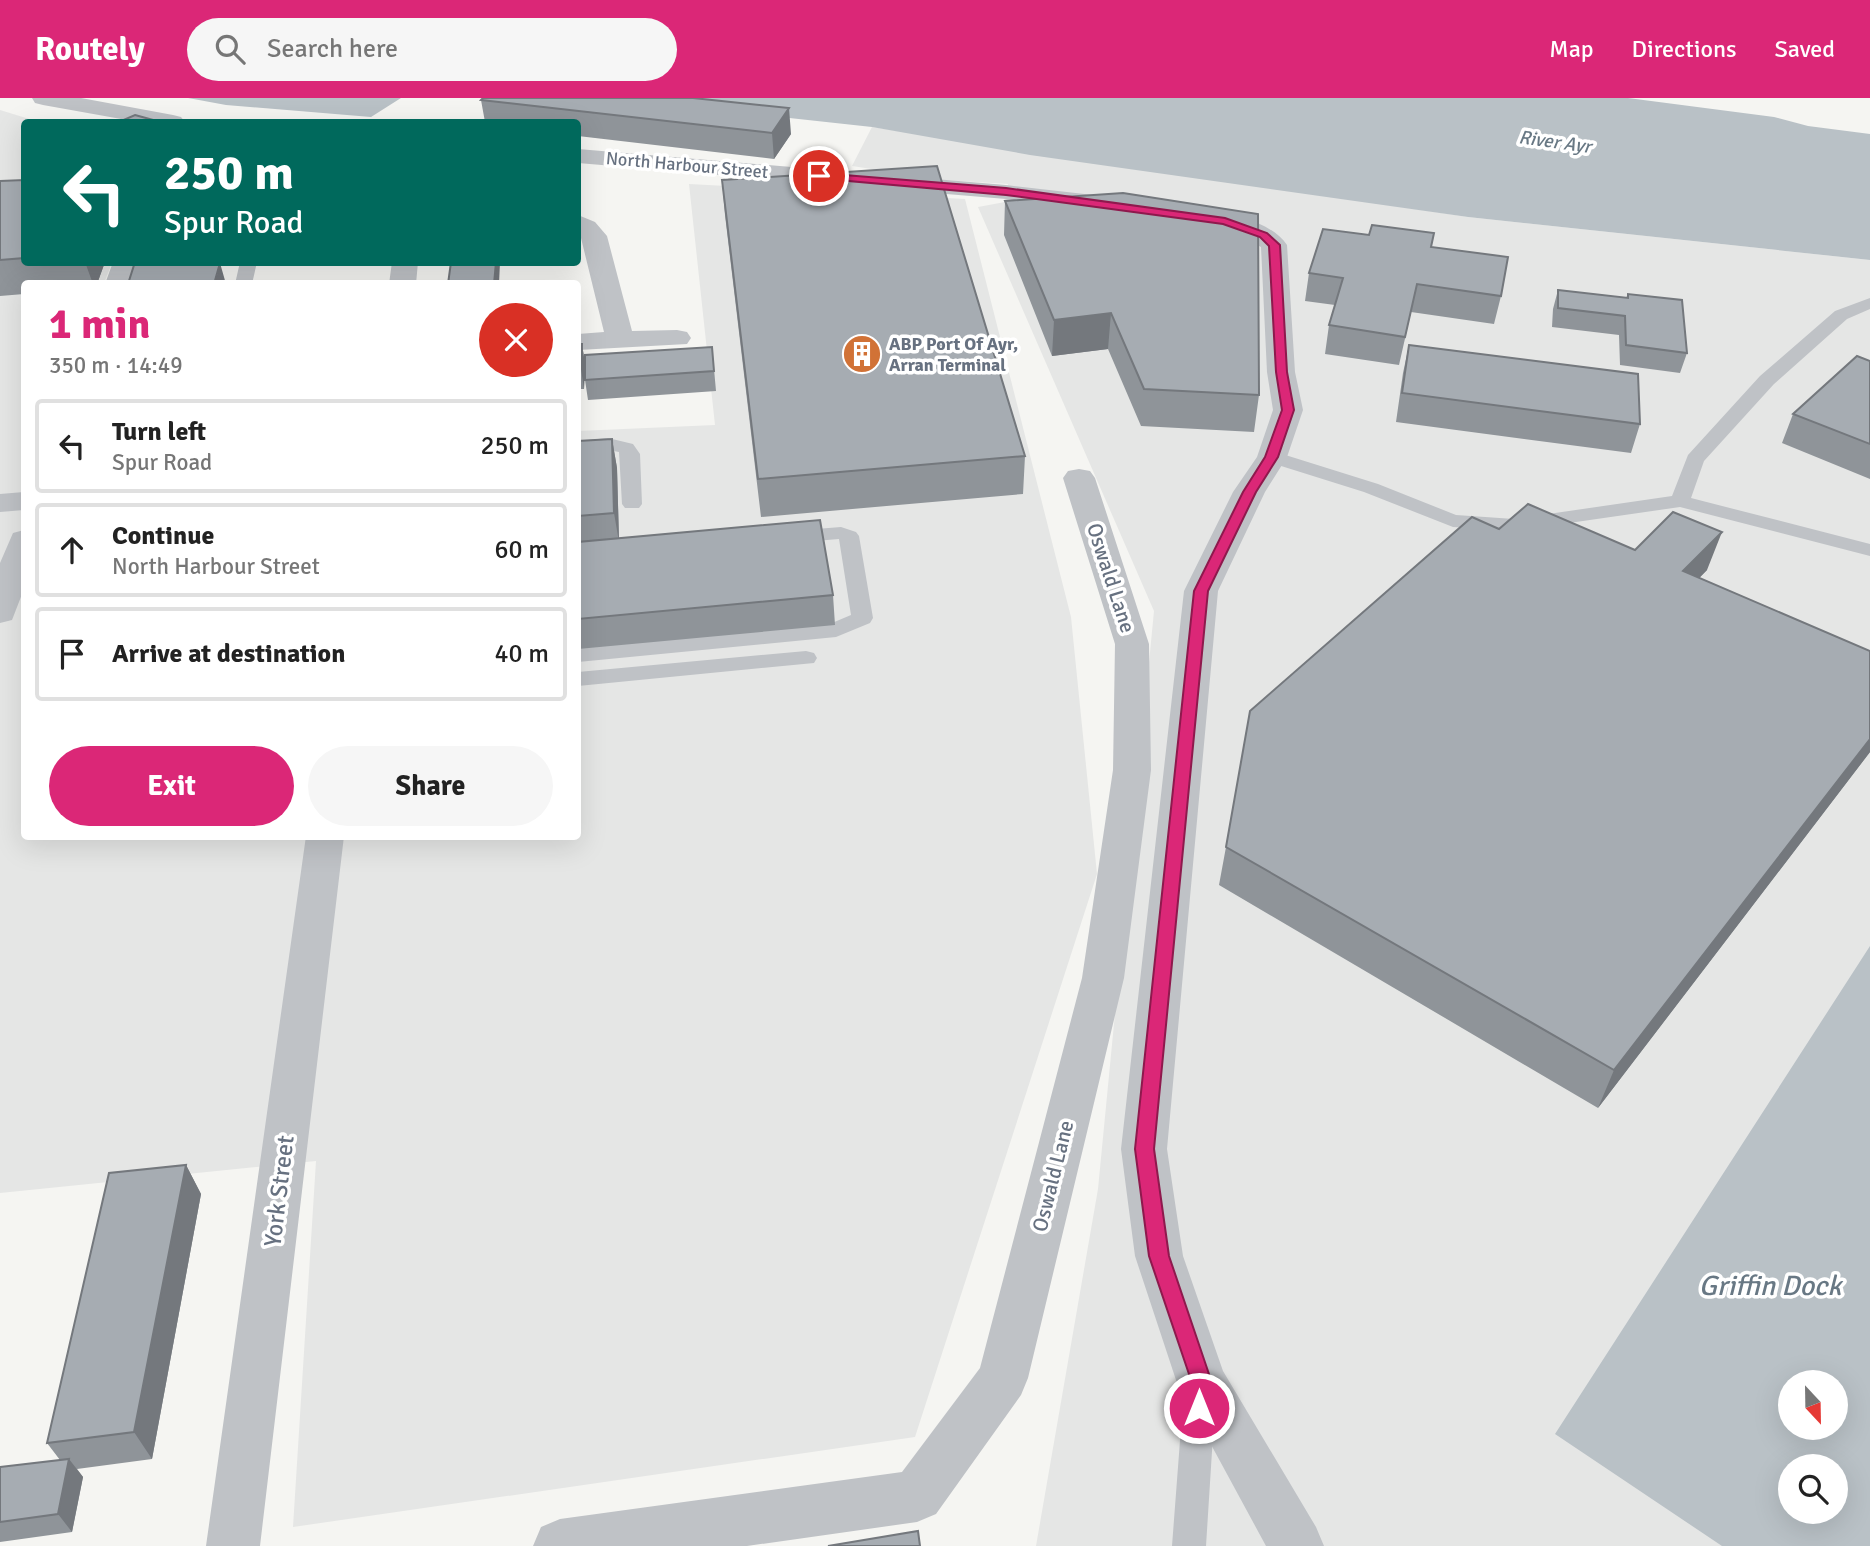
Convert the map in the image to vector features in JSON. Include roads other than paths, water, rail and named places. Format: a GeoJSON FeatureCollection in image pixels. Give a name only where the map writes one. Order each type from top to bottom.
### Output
{"type":"FeatureCollection","features":[{"type":"Feature","properties":{"kind":"street"},"geometry":{"type":"LineString","coordinates":[[43,98],[157,119]]}},
{"type":"Feature","properties":{"kind":"street","name":"North Harbour Street"},"geometry":{"type":"LineString","coordinates":[[581,156],[1006,191],[1129,208]]}},
{"type":"Feature","properties":{"kind":"street"},"geometry":{"type":"LineString","coordinates":[[1184,215],[1225,221],[1263,235],[1274,245],[1282,372],[1288,410],[1272,457],[1249,492],[1201,591],[1144,1149],[1159,1256],[1201,1380],[1297,1546]]}},
{"type":"Feature","properties":{"kind":"street"},"geometry":{"type":"LineString","coordinates":[[581,224],[594,236],[620,340]]}},
{"type":"Feature","properties":{"kind":"street"},"geometry":{"type":"LineString","coordinates":[[581,342],[677,338]]}},
{"type":"Feature","properties":{"kind":"street","name":"Oswald Lane"},"geometry":{"type":"LineString","coordinates":[[560,1546],[917,1496],[1003,1378],[1103,978],[1132,770],[1132,644],[1079,478]]}},
{"type":"Feature","properties":{"kind":"street"},"geometry":{"type":"LineString","coordinates":[[0,503],[21,501]]}},
{"type":"Feature","properties":{"kind":"street"},"geometry":{"type":"LineString","coordinates":[[0,612],[21,549]]}},
{"type":"Feature","properties":{"kind":"street","name":"York Street"},"geometry":{"type":"LineString","coordinates":[[233,1546],[324,840]]}},
{"type":"Feature","properties":{"kind":"lane"},"geometry":{"type":"LineString","coordinates":[[1680,501],[1695,459],[1767,380],[1841,315],[1870,303]]}},
{"type":"Feature","properties":{"kind":"lane"},"geometry":{"type":"LineString","coordinates":[[581,447],[608,444],[626,448],[630,454],[632,504]]}},
{"type":"Feature","properties":{"kind":"lane"},"geometry":{"type":"LineString","coordinates":[[1272,457],[1371,488],[1453,522],[1514,525],[1680,501],[1870,550]]}},
{"type":"Feature","properties":{"kind":"lane"},"geometry":{"type":"LineString","coordinates":[[581,655],[836,630],[862,618],[849,536],[841,533],[772,539]]}},
{"type":"Feature","properties":{"kind":"lane"},"geometry":{"type":"LineString","coordinates":[[581,679],[806,658]]}},
{"type":"Feature","properties":{"kind":"lane"},"geometry":{"type":"LineString","coordinates":[[1189,1546],[1201,1380]]}},
{"type":"Feature","properties":{"kind":"water"},"geometry":{"type":"Polygon","coordinates":[[[188,98],[401,98],[371,117],[226,105],[188,98]]]}},
{"type":"Feature","properties":{"kind":"water","name":"River Ayr"},"geometry":{"type":"Polygon","coordinates":[[[604,98],[1628,98],[1774,117],[1808,126],[1870,134],[1870,260],[1468,217],[1030,155],[872,127],[604,98]]]}},
{"type":"Feature","properties":{"kind":"water","name":"Griffin Dock"},"geometry":{"type":"Polygon","coordinates":[[[1870,946],[1870,1546],[1722,1546],[1555,1434],[1870,946]]]}},
{"type":"Feature","properties":{"kind":"place","name":"ABP Port Of Ayr, Arran Terminal"},"geometry":{"type":"Point","coordinates":[862,354]}}]}
